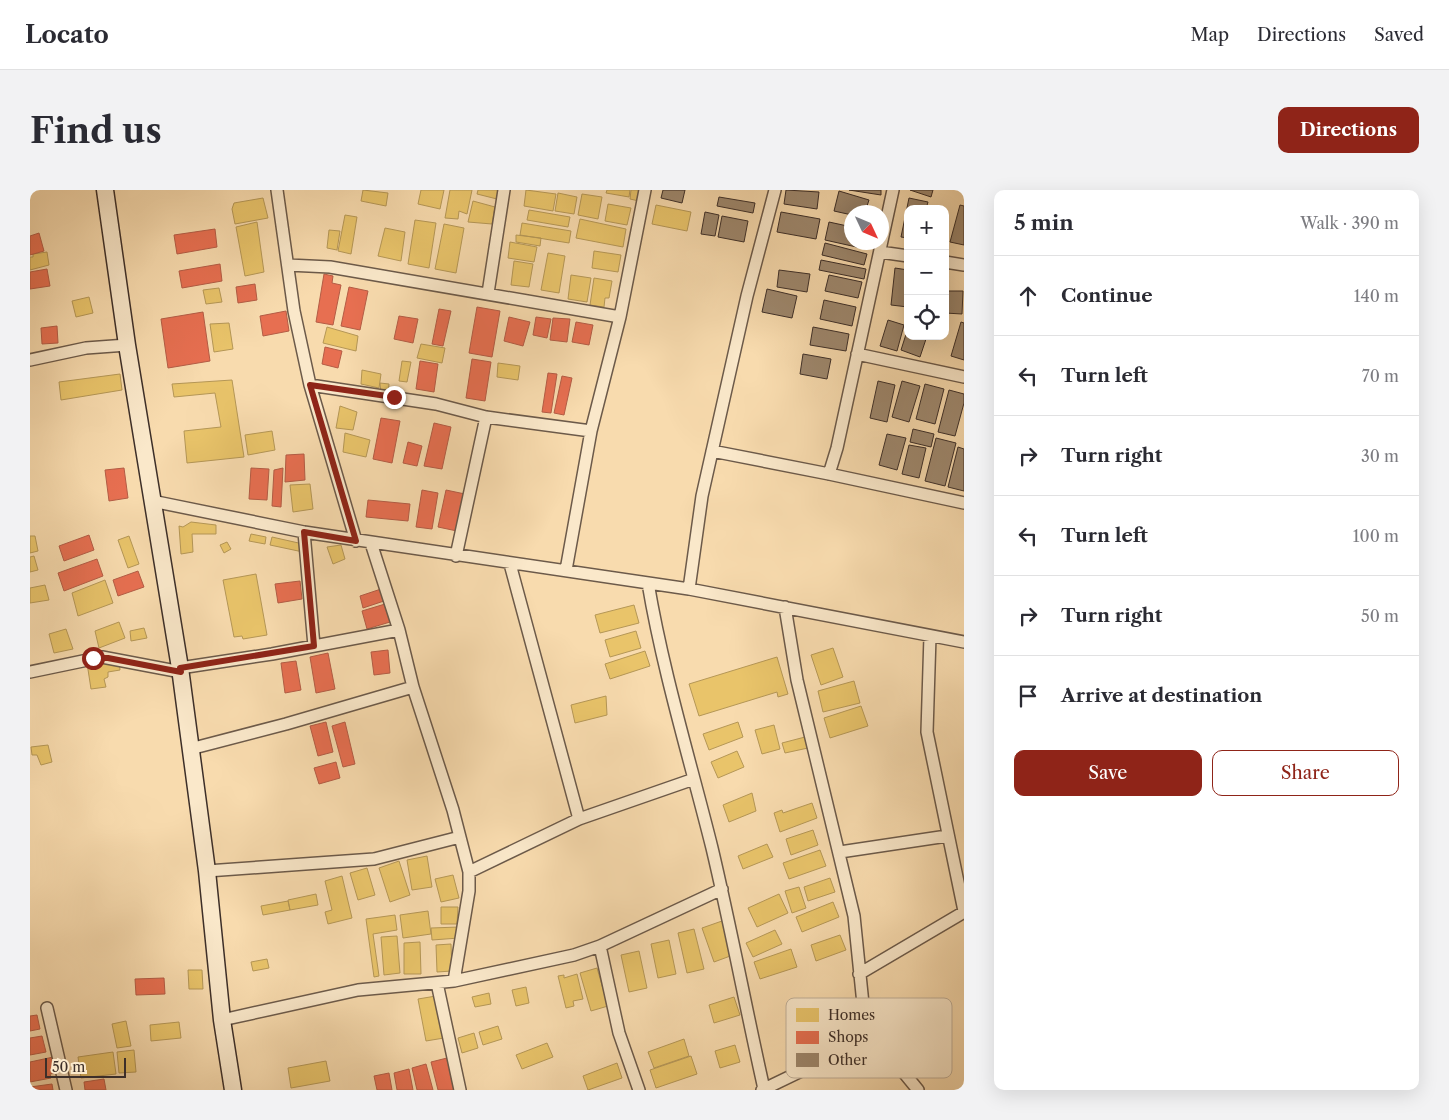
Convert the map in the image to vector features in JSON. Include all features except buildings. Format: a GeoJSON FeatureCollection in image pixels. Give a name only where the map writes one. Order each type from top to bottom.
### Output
{"type":"FeatureCollection","features":[{"type":"Feature","properties":{"kind":"main road"},"geometry":{"type":"LineString","coordinates":[[105,190],[126,346],[181,670],[207,871],[222,1020],[233,1090]]}},
{"type":"Feature","properties":{"kind":"street"},"geometry":{"type":"LineString","coordinates":[[277,190],[294,311],[310,385],[356,541]]}},
{"type":"Feature","properties":{"kind":"street"},"geometry":{"type":"LineString","coordinates":[[488,293],[504,190]]}},
{"type":"Feature","properties":{"kind":"street"},"geometry":{"type":"LineString","coordinates":[[566,570],[591,431],[620,317],[645,190]]}},
{"type":"Feature","properties":{"kind":"street"},"geometry":{"type":"LineString","coordinates":[[689,589],[702,496],[747,296],[775,190]]}},
{"type":"Feature","properties":{"kind":"street"},"geometry":{"type":"LineString","coordinates":[[829,474],[893,190]]}},
{"type":"Feature","properties":{"kind":"street"},"geometry":{"type":"LineString","coordinates":[[880,252],[904,255]]}},
{"type":"Feature","properties":{"kind":"street"},"geometry":{"type":"LineString","coordinates":[[949,263],[964,265]]}},
{"type":"Feature","properties":{"kind":"street"},"geometry":{"type":"LineString","coordinates":[[288,265],[330,267],[620,317]]}},
{"type":"Feature","properties":{"kind":"street"},"geometry":{"type":"LineString","coordinates":[[30,360],[86,348],[126,346]]}},
{"type":"Feature","properties":{"kind":"street"},"geometry":{"type":"LineString","coordinates":[[857,354],[964,377]]}},
{"type":"Feature","properties":{"kind":"street"},"geometry":{"type":"LineString","coordinates":[[310,385],[436,404],[486,417],[591,431]]}},
{"type":"Feature","properties":{"kind":"street"},"geometry":{"type":"LineString","coordinates":[[456,556],[486,417]]}},
{"type":"Feature","properties":{"kind":"street"},"geometry":{"type":"LineString","coordinates":[[712,452],[829,474],[964,503]]}},
{"type":"Feature","properties":{"kind":"street"},"geometry":{"type":"LineString","coordinates":[[152,501],[356,541],[689,589],[964,642]]}},
{"type":"Feature","properties":{"kind":"street"},"geometry":{"type":"LineString","coordinates":[[304,532],[314,646]]}},
{"type":"Feature","properties":{"kind":"street"},"geometry":{"type":"LineString","coordinates":[[371,543],[469,872],[469,891],[454,982]]}},
{"type":"Feature","properties":{"kind":"street"},"geometry":{"type":"LineString","coordinates":[[510,564],[579,820]]}},
{"type":"Feature","properties":{"kind":"street"},"geometry":{"type":"LineString","coordinates":[[648,583],[660,654],[722,890],[763,1090],[788,1078]]}},
{"type":"Feature","properties":{"kind":"street"},"geometry":{"type":"LineString","coordinates":[[785,607],[797,680],[854,916],[862,998]]}},
{"type":"Feature","properties":{"kind":"street"},"geometry":{"type":"LineString","coordinates":[[30,672],[102,657],[181,670],[398,630]]}},
{"type":"Feature","properties":{"kind":"street"},"geometry":{"type":"LineString","coordinates":[[859,974],[964,912],[927,732],[930,636]]}},
{"type":"Feature","properties":{"kind":"street"},"geometry":{"type":"LineString","coordinates":[[190,749],[286,724],[413,686]]}},
{"type":"Feature","properties":{"kind":"street"},"geometry":{"type":"LineString","coordinates":[[469,872],[579,820],[694,779]]}},
{"type":"Feature","properties":{"kind":"street"},"geometry":{"type":"LineString","coordinates":[[840,852],[947,836]]}},
{"type":"Feature","properties":{"kind":"street"},"geometry":{"type":"LineString","coordinates":[[207,871],[374,860],[460,837]]}},
{"type":"Feature","properties":{"kind":"street"},"geometry":{"type":"LineString","coordinates":[[222,1020],[358,990],[454,982],[574,956],[722,890]]}},
{"type":"Feature","properties":{"kind":"street"},"geometry":{"type":"LineString","coordinates":[[600,946],[619,1033],[639,1090]]}},
{"type":"Feature","properties":{"kind":"street"},"geometry":{"type":"LineString","coordinates":[[437,983],[460,1090]]}},
{"type":"Feature","properties":{"kind":"street"},"geometry":{"type":"LineString","coordinates":[[47,1008],[66,1090]]}},
{"type":"Feature","properties":{"kind":"street"},"geometry":{"type":"LineString","coordinates":[[908,1078],[918,1090]]}},
{"type":"Feature","properties":{"kind":"route"},"geometry":{"type":"LineString","coordinates":[[93,658],[102,657],[181,672],[180,668],[314,646],[304,532],[356,541],[310,385],[394,397]]}}]}
